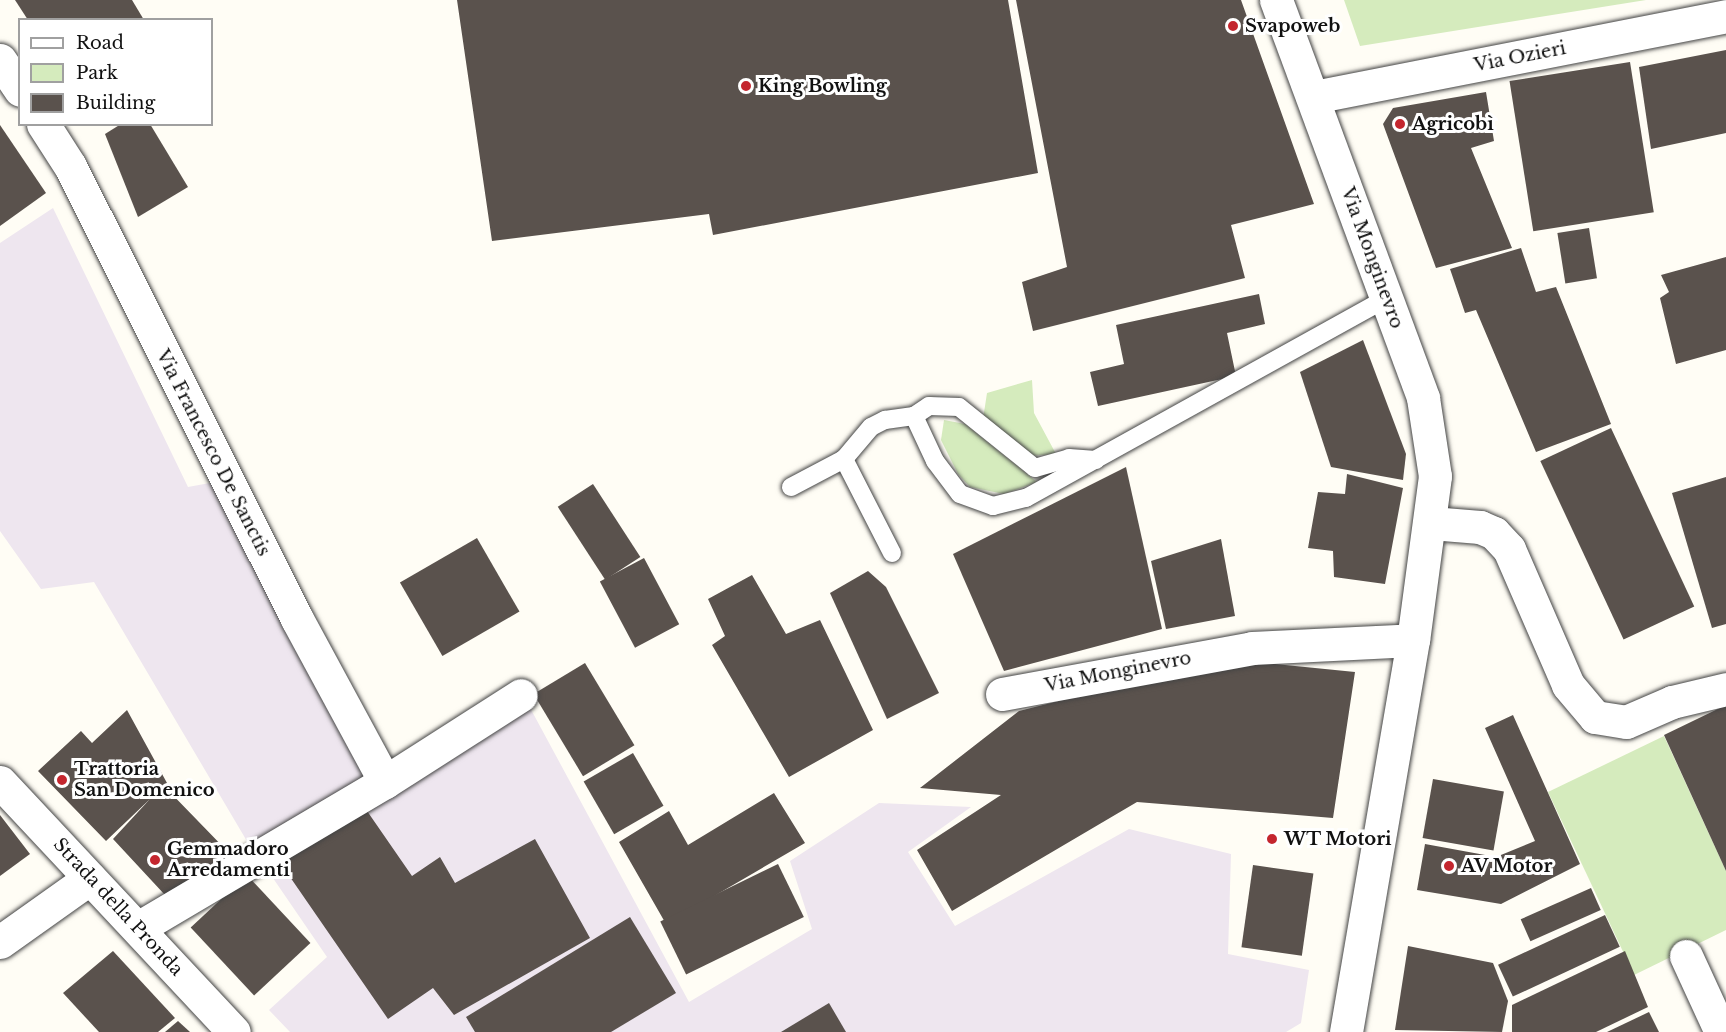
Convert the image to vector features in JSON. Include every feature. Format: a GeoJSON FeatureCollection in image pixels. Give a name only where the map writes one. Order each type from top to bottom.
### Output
{"type":"FeatureCollection","features":[{"type":"Feature","properties":{"kind":"street","name":"Via Monginevro"},"geometry":{"type":"LineString","coordinates":[[1276,0],[1314,97],[1423,398],[1432,437],[1435,476],[1431,523],[1413,640],[1346,1032]]}},
{"type":"Feature","properties":{"kind":"street","name":"Via Ozieri"},"geometry":{"type":"LineString","coordinates":[[1314,97],[1726,16]]}},
{"type":"Feature","properties":{"kind":"street"},"geometry":{"type":"LineString","coordinates":[[0,60],[18,87]]}},
{"type":"Feature","properties":{"kind":"street","name":"Via Francesco De Sanctis"},"geometry":{"type":"LineString","coordinates":[[44,126],[70,166],[287,598],[385,782]]}},
{"type":"Feature","properties":{"kind":"street"},"geometry":{"type":"LineString","coordinates":[[1431,523],[1480,527],[1494,533],[1509,549],[1568,685],[1595,717],[1626,722],[1672,702],[1726,688]]}},
{"type":"Feature","properties":{"kind":"street","name":"Via Monginevro"},"geometry":{"type":"LineString","coordinates":[[1002,694],[1252,648],[1413,640]]}},
{"type":"Feature","properties":{"kind":"street"},"geometry":{"type":"LineString","coordinates":[[138,928],[385,782],[521,695]]}},
{"type":"Feature","properties":{"kind":"street","name":"Strada della Pronda"},"geometry":{"type":"LineString","coordinates":[[0,782],[234,1032]]}},
{"type":"Feature","properties":{"kind":"street"},"geometry":{"type":"LineString","coordinates":[[0,942],[90,878]]}},
{"type":"Feature","properties":{"kind":"street"},"geometry":{"type":"LineString","coordinates":[[1686,956],[1721,1032]]}},
{"type":"Feature","properties":{"kind":"lane"},"geometry":{"type":"LineString","coordinates":[[914,416],[935,461],[960,494],[993,506],[1026,498],[1387,298]]}},
{"type":"Feature","properties":{"kind":"lane"},"geometry":{"type":"LineString","coordinates":[[790,487],[844,459],[871,427],[885,420],[914,416],[929,406],[959,407],[1035,468],[1069,458],[1096,460]]}},
{"type":"Feature","properties":{"kind":"lane"},"geometry":{"type":"LineString","coordinates":[[844,459],[892,553]]}},
{"type":"Feature","properties":{"kind":"shaded area"},"geometry":{"type":"Polygon","coordinates":[[[53,208],[188,487],[215,482],[373,773],[251,848],[94,582],[41,589],[0,531],[0,243],[53,208]]]}},
{"type":"Feature","properties":{"kind":"shaded area"},"geometry":{"type":"Polygon","coordinates":[[[528,704],[689,1002],[812,929],[790,861],[879,803],[971,807],[908,852],[955,926],[1129,829],[1231,854],[1228,954],[1309,970],[1301,1023],[1286,1032],[290,1032],[269,1010],[327,957],[264,865],[528,704]]]}},
{"type":"Feature","properties":{"kind":"green space"},"geometry":{"type":"Polygon","coordinates":[[[1344,0],[1646,0],[1360,46],[1344,0]]]}},
{"type":"Feature","properties":{"kind":"green space"},"geometry":{"type":"Polygon","coordinates":[[[1032,380],[1034,413],[1056,454],[1029,456],[983,419],[987,393],[1032,380]]]}},
{"type":"Feature","properties":{"kind":"green space"},"geometry":{"type":"Polygon","coordinates":[[[944,420],[965,424],[1037,482],[1004,494],[970,487],[958,474],[941,440],[944,420]]]}},
{"type":"Feature","properties":{"kind":"green space"},"geometry":{"type":"Polygon","coordinates":[[[1664,736],[1726,871],[1726,930],[1634,975],[1548,792],[1664,736]]]}},
{"type":"Feature","properties":{"kind":"building"},"geometry":{"type":"Polygon","coordinates":[[[15,0],[132,0],[143,18],[27,18],[15,0]]]}},
{"type":"Feature","properties":{"kind":"building","name":"King Bowling"},"geometry":{"type":"Polygon","coordinates":[[[457,0],[1008,0],[1038,173],[713,235],[709,214],[492,241],[457,0]]]}},
{"type":"Feature","properties":{"kind":"building"},"geometry":{"type":"Polygon","coordinates":[[[1016,0],[1241,0],[1314,204],[1231,225],[1245,278],[1033,331],[1022,282],[1067,267],[1016,0]]]}},
{"type":"Feature","properties":{"kind":"building"},"geometry":{"type":"Polygon","coordinates":[[[1726,50],[1726,133],[1651,149],[1639,67],[1726,50]]]}},
{"type":"Feature","properties":{"kind":"building"},"geometry":{"type":"Polygon","coordinates":[[[1630,62],[1654,212],[1533,231],[1510,81],[1630,62]]]}},
{"type":"Feature","properties":{"kind":"building"},"geometry":{"type":"Polygon","coordinates":[[[1486,92],[1494,141],[1471,148],[1512,248],[1436,268],[1383,124],[1393,108],[1486,92]]]}},
{"type":"Feature","properties":{"kind":"building"},"geometry":{"type":"Polygon","coordinates":[[[0,125],[46,193],[0,226],[0,125]]]}},
{"type":"Feature","properties":{"kind":"building"},"geometry":{"type":"Polygon","coordinates":[[[118,126],[151,126],[188,187],[138,217],[105,134],[118,126]]]}},
{"type":"Feature","properties":{"kind":"building"},"geometry":{"type":"Polygon","coordinates":[[[1589,228],[1597,278],[1565,283],[1557,233],[1589,228]]]}},
{"type":"Feature","properties":{"kind":"building"},"geometry":{"type":"Polygon","coordinates":[[[1521,248],[1536,292],[1556,287],[1611,424],[1536,452],[1476,310],[1465,313],[1450,269],[1521,248]]]}},
{"type":"Feature","properties":{"kind":"building"},"geometry":{"type":"Polygon","coordinates":[[[1726,257],[1726,350],[1676,364],[1660,298],[1669,292],[1661,275],[1726,257]]]}},
{"type":"Feature","properties":{"kind":"building"},"geometry":{"type":"Polygon","coordinates":[[[1259,294],[1265,324],[1227,333],[1236,376],[1098,406],[1090,372],[1124,364],[1116,325],[1259,294]]]}},
{"type":"Feature","properties":{"kind":"building"},"geometry":{"type":"Polygon","coordinates":[[[1363,340],[1406,454],[1403,480],[1331,467],[1300,372],[1363,340]]]}},
{"type":"Feature","properties":{"kind":"building"},"geometry":{"type":"Polygon","coordinates":[[[1611,428],[1694,607],[1624,640],[1540,461],[1611,428]]]}},
{"type":"Feature","properties":{"kind":"building"},"geometry":{"type":"Polygon","coordinates":[[[1126,467],[1162,629],[1004,671],[953,554],[1126,467]]]}},
{"type":"Feature","properties":{"kind":"building"},"geometry":{"type":"Polygon","coordinates":[[[1347,474],[1403,488],[1385,584],[1334,577],[1333,551],[1308,548],[1318,492],[1345,494],[1347,474]]]}},
{"type":"Feature","properties":{"kind":"building"},"geometry":{"type":"Polygon","coordinates":[[[1726,477],[1726,624],[1712,628],[1672,493],[1726,477]]]}},
{"type":"Feature","properties":{"kind":"building"},"geometry":{"type":"Polygon","coordinates":[[[593,484],[640,557],[605,580],[558,507],[593,484]]]}},
{"type":"Feature","properties":{"kind":"building"},"geometry":{"type":"Polygon","coordinates":[[[477,538],[520,612],[442,656],[400,582],[477,538]]]}},
{"type":"Feature","properties":{"kind":"building"},"geometry":{"type":"Polygon","coordinates":[[[1221,539],[1235,616],[1166,629],[1151,561],[1221,539]]]}},
{"type":"Feature","properties":{"kind":"building"},"geometry":{"type":"Polygon","coordinates":[[[644,558],[679,624],[635,648],[600,581],[644,558]]]}},
{"type":"Feature","properties":{"kind":"building"},"geometry":{"type":"Polygon","coordinates":[[[868,571],[886,587],[939,693],[887,719],[830,593],[868,571]]]}},
{"type":"Feature","properties":{"kind":"building"},"geometry":{"type":"Polygon","coordinates":[[[752,575],[786,634],[820,620],[873,730],[789,777],[712,645],[725,636],[708,599],[752,575]]]}},
{"type":"Feature","properties":{"kind":"building"},"geometry":{"type":"Polygon","coordinates":[[[1226,659],[1355,672],[1333,818],[1137,802],[952,911],[917,850],[1001,795],[920,788],[1019,711],[1226,659]]]}},
{"type":"Feature","properties":{"kind":"building"},"geometry":{"type":"Polygon","coordinates":[[[585,663],[634,745],[583,776],[534,694],[585,663]]]}},
{"type":"Feature","properties":{"kind":"building"},"geometry":{"type":"Polygon","coordinates":[[[1726,705],[1726,871],[1664,735],[1726,705]]]}},
{"type":"Feature","properties":{"kind":"building"},"geometry":{"type":"Polygon","coordinates":[[[127,710],[167,783],[164,786],[231,855],[165,895],[113,839],[150,799],[106,841],[38,771],[81,731],[92,743],[127,710]]]}},
{"type":"Feature","properties":{"kind":"building"},"geometry":{"type":"Polygon","coordinates":[[[1513,715],[1580,864],[1501,904],[1417,890],[1425,844],[1496,857],[1535,841],[1485,728],[1513,715]]]}},
{"type":"Feature","properties":{"kind":"building"},"geometry":{"type":"Polygon","coordinates":[[[633,753],[664,806],[614,834],[584,782],[633,753]]]}},
{"type":"Feature","properties":{"kind":"building"},"geometry":{"type":"Polygon","coordinates":[[[1433,779],[1504,792],[1493,851],[1423,838],[1433,779]]]}},
{"type":"Feature","properties":{"kind":"building"},"geometry":{"type":"Polygon","coordinates":[[[774,793],[805,843],[666,924],[619,842],[669,811],[688,845],[774,793]]]}},
{"type":"Feature","properties":{"kind":"building"},"geometry":{"type":"Polygon","coordinates":[[[365,808],[412,876],[440,857],[455,883],[535,839],[590,938],[454,1015],[433,988],[388,1019],[279,861],[365,808]]]}},
{"type":"Feature","properties":{"kind":"building"},"geometry":{"type":"Polygon","coordinates":[[[0,815],[30,854],[0,876],[0,815]]]}},
{"type":"Feature","properties":{"kind":"building"},"geometry":{"type":"Polygon","coordinates":[[[778,864],[804,917],[686,974],[660,921],[778,864]]]}},
{"type":"Feature","properties":{"kind":"building"},"geometry":{"type":"Polygon","coordinates":[[[1253,865],[1313,873],[1302,956],[1241,947],[1253,865]]]}},
{"type":"Feature","properties":{"kind":"building"},"geometry":{"type":"Polygon","coordinates":[[[247,875],[310,943],[254,996],[191,928],[247,875]]]}},
{"type":"Feature","properties":{"kind":"building"},"geometry":{"type":"Polygon","coordinates":[[[1591,888],[1601,910],[1530,941],[1521,919],[1591,888]]]}},
{"type":"Feature","properties":{"kind":"building"},"geometry":{"type":"Polygon","coordinates":[[[1605,915],[1620,947],[1513,997],[1498,965],[1605,915]]]}},
{"type":"Feature","properties":{"kind":"building"},"geometry":{"type":"Polygon","coordinates":[[[630,917],[676,993],[611,1032],[475,1032],[466,1017],[630,917]]]}},
{"type":"Feature","properties":{"kind":"building"},"geometry":{"type":"Polygon","coordinates":[[[1408,946],[1493,963],[1508,1001],[1502,1032],[1395,1030],[1408,946]]]}},
{"type":"Feature","properties":{"kind":"building"},"geometry":{"type":"Polygon","coordinates":[[[113,951],[175,1018],[158,1032],[99,1032],[63,993],[113,951]]]}},
{"type":"Feature","properties":{"kind":"building"},"geometry":{"type":"Polygon","coordinates":[[[1625,951],[1648,1007],[1596,1032],[1512,1032],[1512,1005],[1625,951]]]}},
{"type":"Feature","properties":{"kind":"building"},"geometry":{"type":"Polygon","coordinates":[[[829,1003],[846,1032],[781,1032],[829,1003]]]}},
{"type":"Feature","properties":{"kind":"building"},"geometry":{"type":"Polygon","coordinates":[[[1649,1012],[1659,1032],[1607,1032],[1649,1012]]]}},
{"type":"Feature","properties":{"kind":"building"},"geometry":{"type":"Polygon","coordinates":[[[178,1021],[190,1032],[165,1032],[178,1021]]]}},
{"type":"Feature","properties":{"kind":"place","name":"Svapoweb"},"geometry":{"type":"Point","coordinates":[1233,26]}},
{"type":"Feature","properties":{"kind":"place","name":"King Bowling"},"geometry":{"type":"Point","coordinates":[746,86]}},
{"type":"Feature","properties":{"kind":"place","name":"Agricobì"},"geometry":{"type":"Point","coordinates":[1400,124]}},
{"type":"Feature","properties":{"kind":"place","name":"Trattoria San Domenico"},"geometry":{"type":"Point","coordinates":[62,780]}},
{"type":"Feature","properties":{"kind":"place","name":"WT Motori"},"geometry":{"type":"Point","coordinates":[1272,839]}},
{"type":"Feature","properties":{"kind":"place","name":"Gemmadoro Arredamenti"},"geometry":{"type":"Point","coordinates":[155,860]}},
{"type":"Feature","properties":{"kind":"place","name":"AV Motor"},"geometry":{"type":"Point","coordinates":[1449,866]}}]}
